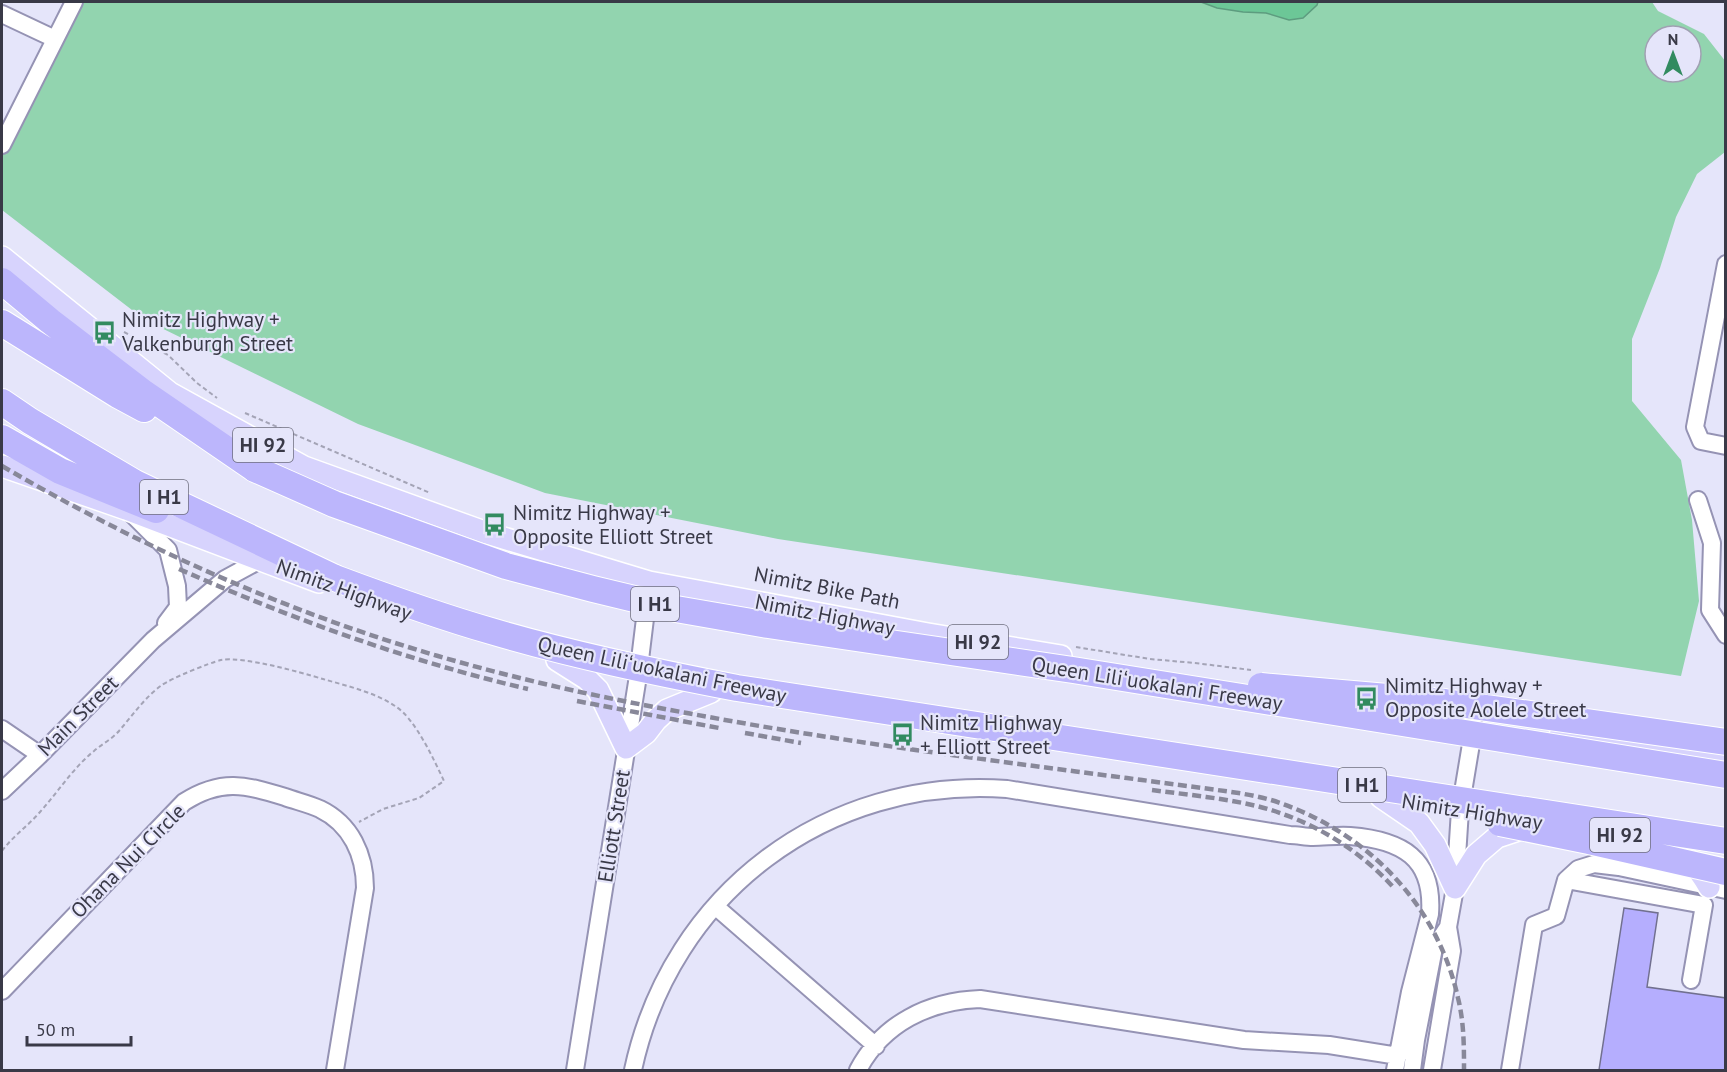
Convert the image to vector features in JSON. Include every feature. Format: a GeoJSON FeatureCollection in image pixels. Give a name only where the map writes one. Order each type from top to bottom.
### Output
{"type":"FeatureCollection","features":[{"type":"Feature","properties":{"kind":"highway"},"geometry":{"type":"LineString","coordinates":[[2,281],[144,393],[255,469]]}},
{"type":"Feature","properties":{"kind":"highway","name":"Queen Liliʻuokalani Freeway"},"geometry":{"type":"LineString","coordinates":[[2,323],[118,395],[255,469],[334,504],[422,537],[506,566],[593,589],[676,609],[768,625],[1072,658],[1725,775]]}},
{"type":"Feature","properties":{"kind":"highway","name":"Queen Liliʻuokalani Freeway"},"geometry":{"type":"LineString","coordinates":[[2,402],[135,483],[334,578],[492,632],[586,657],[737,688],[1725,841]]}},
{"type":"Feature","properties":{"kind":"highway"},"geometry":{"type":"LineString","coordinates":[[2,438],[60,471],[106,491],[334,578]]}},
{"type":"Feature","properties":{"kind":"highway"},"geometry":{"type":"LineString","coordinates":[[1072,658],[1445,702],[1725,742]]}},
{"type":"Feature","properties":{"kind":"highway"},"geometry":{"type":"LineString","coordinates":[[998,729],[1589,840],[1716,888]]}},
{"type":"Feature","properties":{"kind":"main road","name":"Nimitz Highway"},"geometry":{"type":"LineString","coordinates":[[2,257],[170,393],[304,467],[488,533],[649,582],[928,634],[1725,761]]}},
{"type":"Feature","properties":{"kind":"main road","name":"Nimitz Highway"},"geometry":{"type":"LineString","coordinates":[[2,466],[126,509],[413,616],[557,660],[711,692],[1725,851]]}},
{"type":"Feature","properties":{"kind":"main road"},"geometry":{"type":"LineString","coordinates":[[557,660],[587,679],[598,690],[626,747],[646,733],[667,710],[711,692]]}},
{"type":"Feature","properties":{"kind":"main road"},"geometry":{"type":"LineString","coordinates":[[1381,797],[1419,823],[1435,845],[1455,888]]}},
{"type":"Feature","properties":{"kind":"main road"},"geometry":{"type":"LineString","coordinates":[[1455,888],[1476,855],[1497,837],[1540,823]]}},
{"type":"Feature","properties":{"kind":"main road"},"geometry":{"type":"LineString","coordinates":[[1663,841],[1683,853],[1716,888]]}},
{"type":"Feature","properties":{"kind":"street"},"geometry":{"type":"LineString","coordinates":[[2,145],[74,2]]}},
{"type":"Feature","properties":{"kind":"street"},"geometry":{"type":"LineString","coordinates":[[2,14],[55,39]]}},
{"type":"Feature","properties":{"kind":"street"},"geometry":{"type":"LineString","coordinates":[[1725,264],[1719,332],[1695,427],[1701,441],[1725,446]]}},
{"type":"Feature","properties":{"kind":"street"},"geometry":{"type":"LineString","coordinates":[[1698,500],[1712,543],[1710,610],[1725,635]]}},
{"type":"Feature","properties":{"kind":"street","name":"Main Street"},"geometry":{"type":"LineString","coordinates":[[126,509],[168,550],[177,586],[178,607],[153,640]]}},
{"type":"Feature","properties":{"kind":"street","name":"Main Street"},"geometry":{"type":"LineString","coordinates":[[2,791],[153,640],[225,579],[260,560]]}},
{"type":"Feature","properties":{"kind":"street","name":"Elliott Street"},"geometry":{"type":"LineString","coordinates":[[575,1071],[638,676],[649,582]]}},
{"type":"Feature","properties":{"kind":"street"},"geometry":{"type":"LineString","coordinates":[[1432,1071],[1452,951],[1448,927],[1455,888],[1460,810],[1475,722]]}},
{"type":"Feature","properties":{"kind":"street"},"geometry":{"type":"LineString","coordinates":[[2,729],[40,755]]}},
{"type":"Feature","properties":{"kind":"street","name":"Ohana Nui Circle"},"geometry":{"type":"LineString","coordinates":[[2,991],[184,802],[204,791],[227,786],[250,787],[318,808],[347,830],[360,852],[365,888],[335,1071]]}},
{"type":"Feature","properties":{"kind":"street"},"geometry":{"type":"LineString","coordinates":[[633,1071],[643,1034],[662,987],[689,940],[728,891],[763,861],[799,837],[836,817],[865,805],[906,795],[953,788],[1007,789],[1290,835],[1368,838],[1401,847],[1410,854],[1426,874],[1430,890],[1430,914],[1410,992],[1397,1064],[1329,1045],[1244,1040],[980,999],[950,1002],[921,1011],[895,1027],[876,1046],[858,1071]]}},
{"type":"Feature","properties":{"kind":"street"},"geometry":{"type":"LineString","coordinates":[[1510,1071],[1534,925],[1556,916],[1566,880],[1578,869],[1594,864],[1619,867],[1716,888],[1691,980]]}},
{"type":"Feature","properties":{"kind":"street"},"geometry":{"type":"LineString","coordinates":[[715,906],[876,1046]]}},
{"type":"Feature","properties":{"kind":"street"},"geometry":{"type":"LineString","coordinates":[[1412,1071],[1434,948],[1448,927]]}},
{"type":"Feature","properties":{"kind":"path"},"geometry":{"type":"LineString","coordinates":[[120,330],[168,355],[197,383],[219,399]]}},
{"type":"Feature","properties":{"kind":"path"},"geometry":{"type":"LineString","coordinates":[[237,409],[436,495]]}},
{"type":"Feature","properties":{"kind":"path"},"geometry":{"type":"LineString","coordinates":[[1072,658],[1150,659],[1261,671]]}},
{"type":"Feature","properties":{"kind":"path"},"geometry":{"type":"LineString","coordinates":[[2,850],[39,814],[64,782],[93,751],[112,738],[129,717],[163,685],[221,660],[238,659],[367,692],[396,706],[413,724],[444,781],[419,798],[382,809],[347,830]]}},
{"type":"Feature","properties":{"kind":"shaded area"},"geometry":{"type":"Polygon","coordinates":[[[74,2],[1652,2],[1658,11],[1684,24],[1643,24],[1643,84],[1703,84],[1703,34],[1726,62],[1725,152],[1697,174],[1676,217],[1660,268],[1632,339],[1632,401],[1681,460],[1692,520],[1699,601],[1681,676],[778,539],[545,493],[358,424],[145,320],[2,210],[2,145],[74,2]]]}},
{"type":"Feature","properties":{"kind":"shaded area"},"geometry":{"type":"Polygon","coordinates":[[[1201,2],[1318,2],[1303,18],[1289,20],[1266,13],[1217,8],[1201,2]]]}},
{"type":"Feature","properties":{"kind":"building"},"geometry":{"type":"Polygon","coordinates":[[[1624,908],[1658,913],[1647,987],[1726,998],[1726,1070],[1599,1070],[1624,908]]]}},
{"type":"Feature","properties":{"kind":"railway"},"geometry":{"type":"LineString","coordinates":[[2,466],[160,550],[269,598],[381,638],[500,673],[624,701],[753,725],[951,755],[1234,792],[1283,804],[1345,835],[1372,855],[1417,905],[1435,934],[1458,998],[1463,1025],[1464,1070]]}},
{"type":"Feature","properties":{"kind":"railway"},"geometry":{"type":"LineString","coordinates":[[179,569],[307,622],[395,652],[528,689]]}},
{"type":"Feature","properties":{"kind":"railway"},"geometry":{"type":"LineString","coordinates":[[577,701],[719,728]]}},
{"type":"Feature","properties":{"kind":"railway"},"geometry":{"type":"LineString","coordinates":[[745,733],[801,743]]}},
{"type":"Feature","properties":{"kind":"railway"},"geometry":{"type":"LineString","coordinates":[[1152,790],[1232,801],[1264,808],[1305,823],[1325,833],[1361,857],[1393,887]]}},
{"type":"Feature","properties":{"kind":"place","name":"Nimitz Highway + Valkenburgh Street"},"geometry":{"type":"Point","coordinates":[104,332]}},
{"type":"Feature","properties":{"kind":"place","name":"Nimitz Highway + Opposite Elliott Street"},"geometry":{"type":"Point","coordinates":[495,525]}},
{"type":"Feature","properties":{"kind":"place","name":"Nimitz Highway + Opposite Aolele Street"},"geometry":{"type":"Point","coordinates":[1367,698]}},
{"type":"Feature","properties":{"kind":"place","name":"Nimitz Highway + Elliott Street"},"geometry":{"type":"Point","coordinates":[902,735]}}]}
